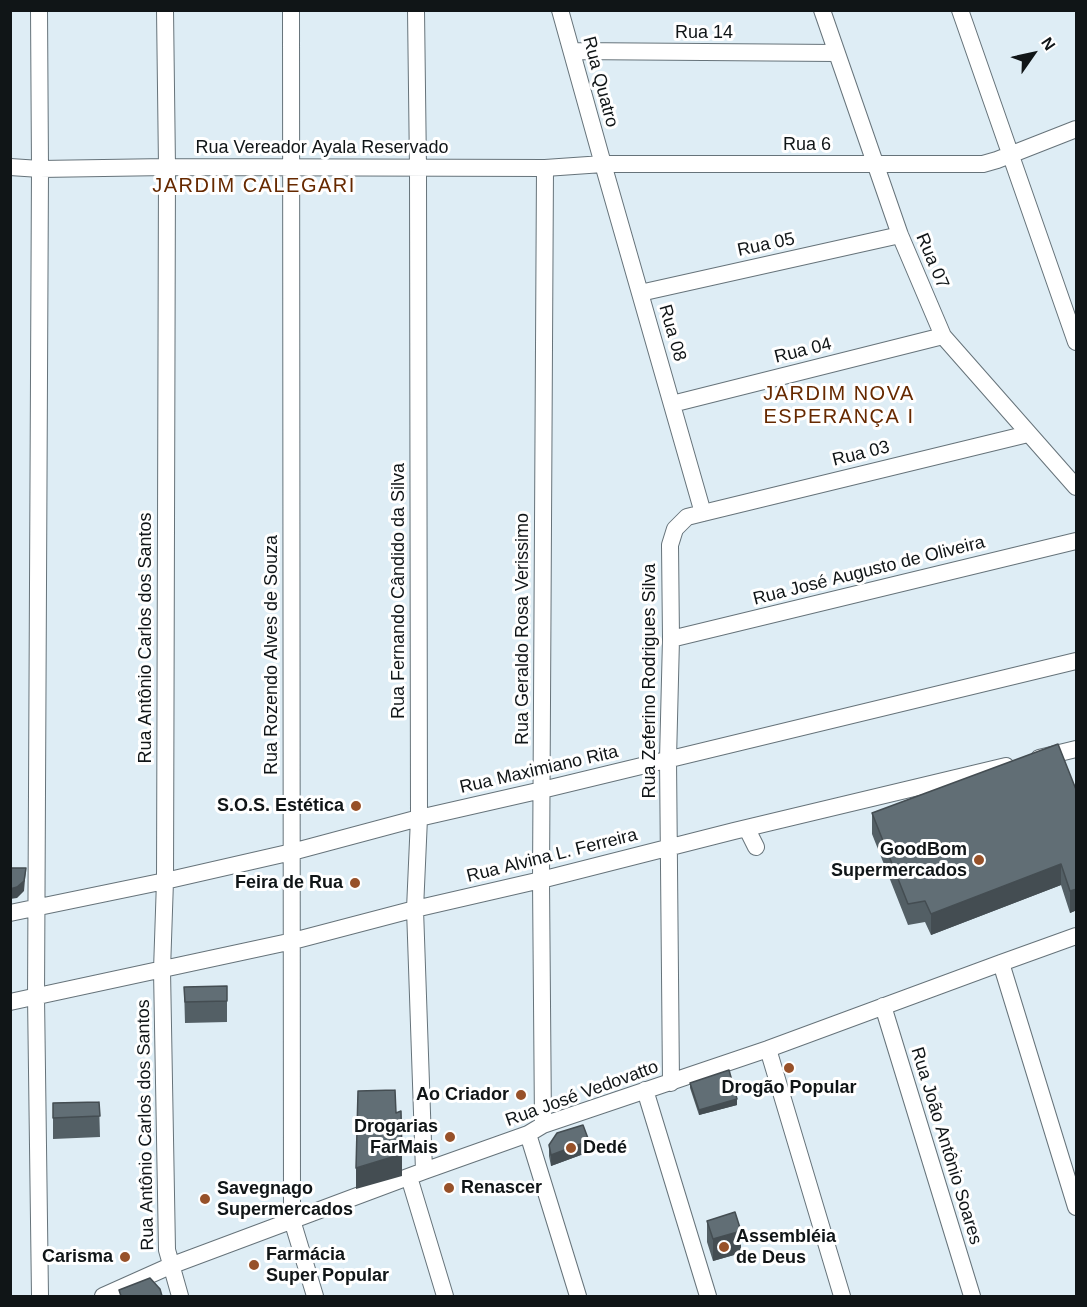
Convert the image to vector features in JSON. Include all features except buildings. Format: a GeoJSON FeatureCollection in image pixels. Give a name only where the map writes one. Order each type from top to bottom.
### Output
{"type":"FeatureCollection","features":[{"type":"Feature","properties":{"kind":"street"},"geometry":{"type":"LineString","coordinates":[[39,10],[36,996],[40,1296]]}},
{"type":"Feature","properties":{"kind":"street","name":"Rua Antônio Carlos dos Santos"},"geometry":{"type":"LineString","coordinates":[[165,10],[165,881],[162,970],[167,1250],[180,1296]]}},
{"type":"Feature","properties":{"kind":"street","name":"Rua Rozendo Alves de Souza"},"geometry":{"type":"LineString","coordinates":[[291,10],[292,1220],[315,1296]]}},
{"type":"Feature","properties":{"kind":"street","name":"Rua Fernando Cândido da Silva"},"geometry":{"type":"LineString","coordinates":[[416,10],[418,169],[416,1174],[445,1296]]}},
{"type":"Feature","properties":{"kind":"street","name":"Rua Quatro"},"geometry":{"type":"LineString","coordinates":[[560,10],[603,164]]}},
{"type":"Feature","properties":{"kind":"street","name":"Rua 07"},"geometry":{"type":"LineString","coordinates":[[822,10],[900,235],[943,336],[1077,487]]}},
{"type":"Feature","properties":{"kind":"street"},"geometry":{"type":"LineString","coordinates":[[960,10],[1077,342]]}},
{"type":"Feature","properties":{"kind":"street","name":"Rua 14"},"geometry":{"type":"LineString","coordinates":[[572,51],[836,53]]}},
{"type":"Feature","properties":{"kind":"street","name":"Rua 6"},"geometry":{"type":"LineString","coordinates":[[603,164],[982,164],[1077,129]]}},
{"type":"Feature","properties":{"kind":"street","name":"Rua Vereador Ayala Reservado"},"geometry":{"type":"LineString","coordinates":[[10,167],[40,169],[166,167],[418,169],[545,168],[603,164]]}},
{"type":"Feature","properties":{"kind":"street","name":"Rua 08"},"geometry":{"type":"LineString","coordinates":[[603,164],[703,513]]}},
{"type":"Feature","properties":{"kind":"street","name":"Rua Geraldo Rosa Verissimo"},"geometry":{"type":"LineString","coordinates":[[545,168],[542,790],[536,1130],[578,1296]]}},
{"type":"Feature","properties":{"kind":"street","name":"Rua 05"},"geometry":{"type":"LineString","coordinates":[[640,293],[900,235]]}},
{"type":"Feature","properties":{"kind":"street","name":"Rua 04"},"geometry":{"type":"LineString","coordinates":[[672,404],[943,336]]}},
{"type":"Feature","properties":{"kind":"street","name":"Rua 03"},"geometry":{"type":"LineString","coordinates":[[703,513],[1028,434]]}},
{"type":"Feature","properties":{"kind":"street","name":"Rua Zeferino Rodrigues Silva"},"geometry":{"type":"LineString","coordinates":[[671,1083],[668,759],[670,545],[675,529],[687,517],[703,513]]}},
{"type":"Feature","properties":{"kind":"street","name":"Rua José Augusto de Oliveira"},"geometry":{"type":"LineString","coordinates":[[670,639],[1077,542]]}},
{"type":"Feature","properties":{"kind":"street","name":"Rua Maximiano Rita"},"geometry":{"type":"LineString","coordinates":[[10,913],[292,852],[418,818],[1077,661]]}},
{"type":"Feature","properties":{"kind":"street","name":"Rua Alvina L. Ferreira"},"geometry":{"type":"LineString","coordinates":[[36,996],[293,941],[415,909],[1077,749]]}},
{"type":"Feature","properties":{"kind":"street"},"geometry":{"type":"LineString","coordinates":[[747,829],[756,847]]}},
{"type":"Feature","properties":{"kind":"street","name":"Rua José Vedovatto"},"geometry":{"type":"LineString","coordinates":[[103,1296],[170,1266],[416,1174],[1077,936]]}},
{"type":"Feature","properties":{"kind":"street"},"geometry":{"type":"LineString","coordinates":[[1001,963],[1077,1207]]}},
{"type":"Feature","properties":{"kind":"street"},"geometry":{"type":"LineString","coordinates":[[10,1002],[36,996]]}},
{"type":"Feature","properties":{"kind":"street","name":"Rua João Antônio Soares"},"geometry":{"type":"LineString","coordinates":[[883,1006],[972,1296]]}},
{"type":"Feature","properties":{"kind":"street"},"geometry":{"type":"LineString","coordinates":[[768,1049],[842,1296]]}},
{"type":"Feature","properties":{"kind":"street"},"geometry":{"type":"LineString","coordinates":[[645,1090],[708,1296]]}},
{"type":"Feature","properties":{"kind":"place","name":"S.O.S. Estética"},"geometry":{"type":"Point","coordinates":[356,806]}},
{"type":"Feature","properties":{"kind":"place","name":"GoodBom Supermercados"},"geometry":{"type":"Point","coordinates":[979,860]}},
{"type":"Feature","properties":{"kind":"place","name":"Feira de Rua"},"geometry":{"type":"Point","coordinates":[355,883]}},
{"type":"Feature","properties":{"kind":"place","name":"Drogão Popular"},"geometry":{"type":"Point","coordinates":[789,1068]}},
{"type":"Feature","properties":{"kind":"place","name":"Ao Criador"},"geometry":{"type":"Point","coordinates":[521,1095]}},
{"type":"Feature","properties":{"kind":"place","name":"Drogarias FarMais"},"geometry":{"type":"Point","coordinates":[450,1137]}},
{"type":"Feature","properties":{"kind":"place","name":"Dedé"},"geometry":{"type":"Point","coordinates":[571,1148]}},
{"type":"Feature","properties":{"kind":"place","name":"Renascer"},"geometry":{"type":"Point","coordinates":[449,1188]}},
{"type":"Feature","properties":{"kind":"place","name":"Savegnago Supermercados"},"geometry":{"type":"Point","coordinates":[205,1199]}},
{"type":"Feature","properties":{"kind":"place","name":"Assembléia de Deus"},"geometry":{"type":"Point","coordinates":[724,1247]}},
{"type":"Feature","properties":{"kind":"place","name":"Carisma"},"geometry":{"type":"Point","coordinates":[125,1257]}},
{"type":"Feature","properties":{"kind":"place","name":"Farmácia Super Popular"},"geometry":{"type":"Point","coordinates":[254,1265]}},
{"type":"Feature","properties":{"kind":"district","name":"JARDIM CALEGARI"},"geometry":{"type":"Point","coordinates":[254,186]}},
{"type":"Feature","properties":{"kind":"district","name":"JARDIM NOVA ESPERANÇA I"},"geometry":{"type":"Point","coordinates":[839,406]}}]}
